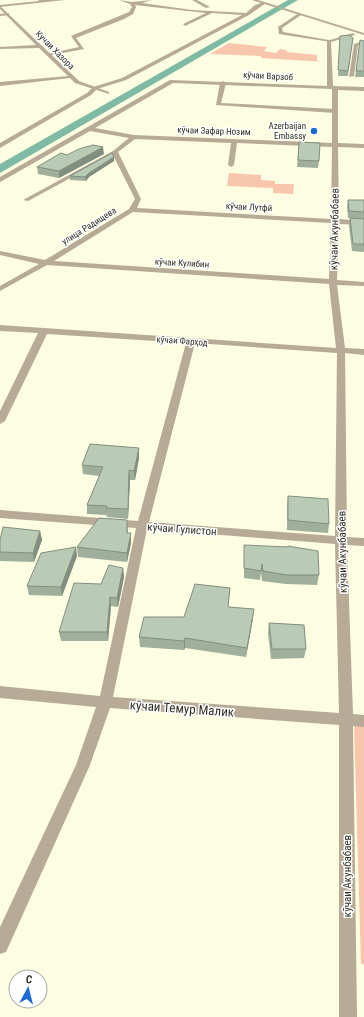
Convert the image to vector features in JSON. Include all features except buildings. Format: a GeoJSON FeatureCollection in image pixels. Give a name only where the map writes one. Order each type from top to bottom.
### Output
{"type":"FeatureCollection","features":[{"type":"Feature","properties":{"kind":"street"},"geometry":{"type":"LineString","coordinates":[[0,7],[41,1],[63,0]]}},
{"type":"Feature","properties":{"kind":"street"},"geometry":{"type":"LineString","coordinates":[[121,0],[132,3],[210,13],[247,14]]}},
{"type":"Feature","properties":{"kind":"street"},"geometry":{"type":"LineString","coordinates":[[132,3],[150,0]]}},
{"type":"Feature","properties":{"kind":"street"},"geometry":{"type":"LineString","coordinates":[[194,0],[208,7]]}},
{"type":"Feature","properties":{"kind":"street"},"geometry":{"type":"LineString","coordinates":[[254,0],[361,33]]}},
{"type":"Feature","properties":{"kind":"street"},"geometry":{"type":"LineString","coordinates":[[73,37],[131,13],[134,7],[132,3]]}},
{"type":"Feature","properties":{"kind":"street"},"geometry":{"type":"LineString","coordinates":[[0,146],[89,94],[95,88],[124,79],[247,14],[256,6],[264,3]]}},
{"type":"Feature","properties":{"kind":"street","name":"Кучаи Хазора"},"geometry":{"type":"LineString","coordinates":[[0,7],[77,82],[106,92]]}},
{"type":"Feature","properties":{"kind":"street"},"geometry":{"type":"LineString","coordinates":[[185,25],[210,13]]}},
{"type":"Feature","properties":{"kind":"street"},"geometry":{"type":"LineString","coordinates":[[0,15],[7,14]]}},
{"type":"Feature","properties":{"kind":"street"},"geometry":{"type":"LineString","coordinates":[[299,14],[280,28],[281,33],[329,41],[361,33]]}},
{"type":"Feature","properties":{"kind":"street"},"geometry":{"type":"LineString","coordinates":[[88,25],[101,20],[122,18]]}},
{"type":"Feature","properties":{"kind":"street"},"geometry":{"type":"LineString","coordinates":[[49,55],[82,48],[69,33]]}},
{"type":"Feature","properties":{"kind":"street","name":"кӯчаи Акунбабаев"},"geometry":{"type":"LineString","coordinates":[[329,41],[335,111],[335,222],[333,282],[341,351],[341,540],[346,719],[348,1017]]}},
{"type":"Feature","properties":{"kind":"street"},"geometry":{"type":"LineString","coordinates":[[352,76],[357,50],[356,44],[364,42]]}},
{"type":"Feature","properties":{"kind":"street"},"geometry":{"type":"LineString","coordinates":[[0,48],[40,46]]}},
{"type":"Feature","properties":{"kind":"street"},"geometry":{"type":"LineString","coordinates":[[0,84],[70,76]]}},
{"type":"Feature","properties":{"kind":"street","name":"кӯчаи Варзоб"},"geometry":{"type":"LineString","coordinates":[[89,128],[172,81],[364,89]]}},
{"type":"Feature","properties":{"kind":"street"},"geometry":{"type":"LineString","coordinates":[[223,83],[218,104],[335,111]]}},
{"type":"Feature","properties":{"kind":"street"},"geometry":{"type":"LineString","coordinates":[[0,180],[89,128]]}},
{"type":"Feature","properties":{"kind":"street","name":"кӯчаи Зафар Нозим"},"geometry":{"type":"LineString","coordinates":[[89,128],[134,137],[364,146]]}},
{"type":"Feature","properties":{"kind":"street"},"geometry":{"type":"LineString","coordinates":[[26,200],[115,152],[134,137]]}},
{"type":"Feature","properties":{"kind":"street"},"geometry":{"type":"LineString","coordinates":[[231,164],[234,141]]}},
{"type":"Feature","properties":{"kind":"street","name":"улица Радищева"},"geometry":{"type":"LineString","coordinates":[[0,289],[46,263],[132,210],[138,199],[115,152]]}},
{"type":"Feature","properties":{"kind":"street","name":"кӯчаи Лутфӣ"},"geometry":{"type":"LineString","coordinates":[[132,210],[364,223]]}},
{"type":"Feature","properties":{"kind":"street","name":"кӯчаи Кулибин"},"geometry":{"type":"LineString","coordinates":[[0,254],[46,263],[364,284]]}},
{"type":"Feature","properties":{"kind":"street","name":"кӯчаи Фарҳод"},"geometry":{"type":"LineString","coordinates":[[0,328],[364,352]]}},
{"type":"Feature","properties":{"kind":"street"},"geometry":{"type":"LineString","coordinates":[[0,421],[43,332]]}},
{"type":"Feature","properties":{"kind":"street"},"geometry":{"type":"LineString","coordinates":[[0,946],[83,765],[105,702],[142,526],[191,341]]}},
{"type":"Feature","properties":{"kind":"street","name":"кӯчаи Гулистон"},"geometry":{"type":"LineString","coordinates":[[0,514],[364,542]]}},
{"type":"Feature","properties":{"kind":"street","name":"кӯчаи Темур Малик"},"geometry":{"type":"LineString","coordinates":[[0,692],[105,702],[364,721]]}},
{"type":"Feature","properties":{"kind":"shaded area"},"geometry":{"type":"Polygon","coordinates":[[[229,43],[267,47],[264,51],[276,53],[280,49],[287,50],[287,52],[317,55],[317,61],[325,62],[261,58],[261,56],[210,54],[229,43]]]}},
{"type":"Feature","properties":{"kind":"shaded area"},"geometry":{"type":"Polygon","coordinates":[[[229,173],[261,175],[261,180],[275,181],[275,184],[294,184],[293,194],[273,193],[273,188],[227,186],[229,173]]]}},
{"type":"Feature","properties":{"kind":"shaded area"},"geometry":{"type":"Polygon","coordinates":[[[354,725],[364,726],[364,964],[361,964],[354,725]]]}},
{"type":"Feature","properties":{"kind":"waterway"},"geometry":{"type":"LineString","coordinates":[[0,169],[294,0]]}},
{"type":"Feature","properties":{"kind":"place","name":"Azerbaijan Embassy"},"geometry":{"type":"Point","coordinates":[314,131]}}]}
